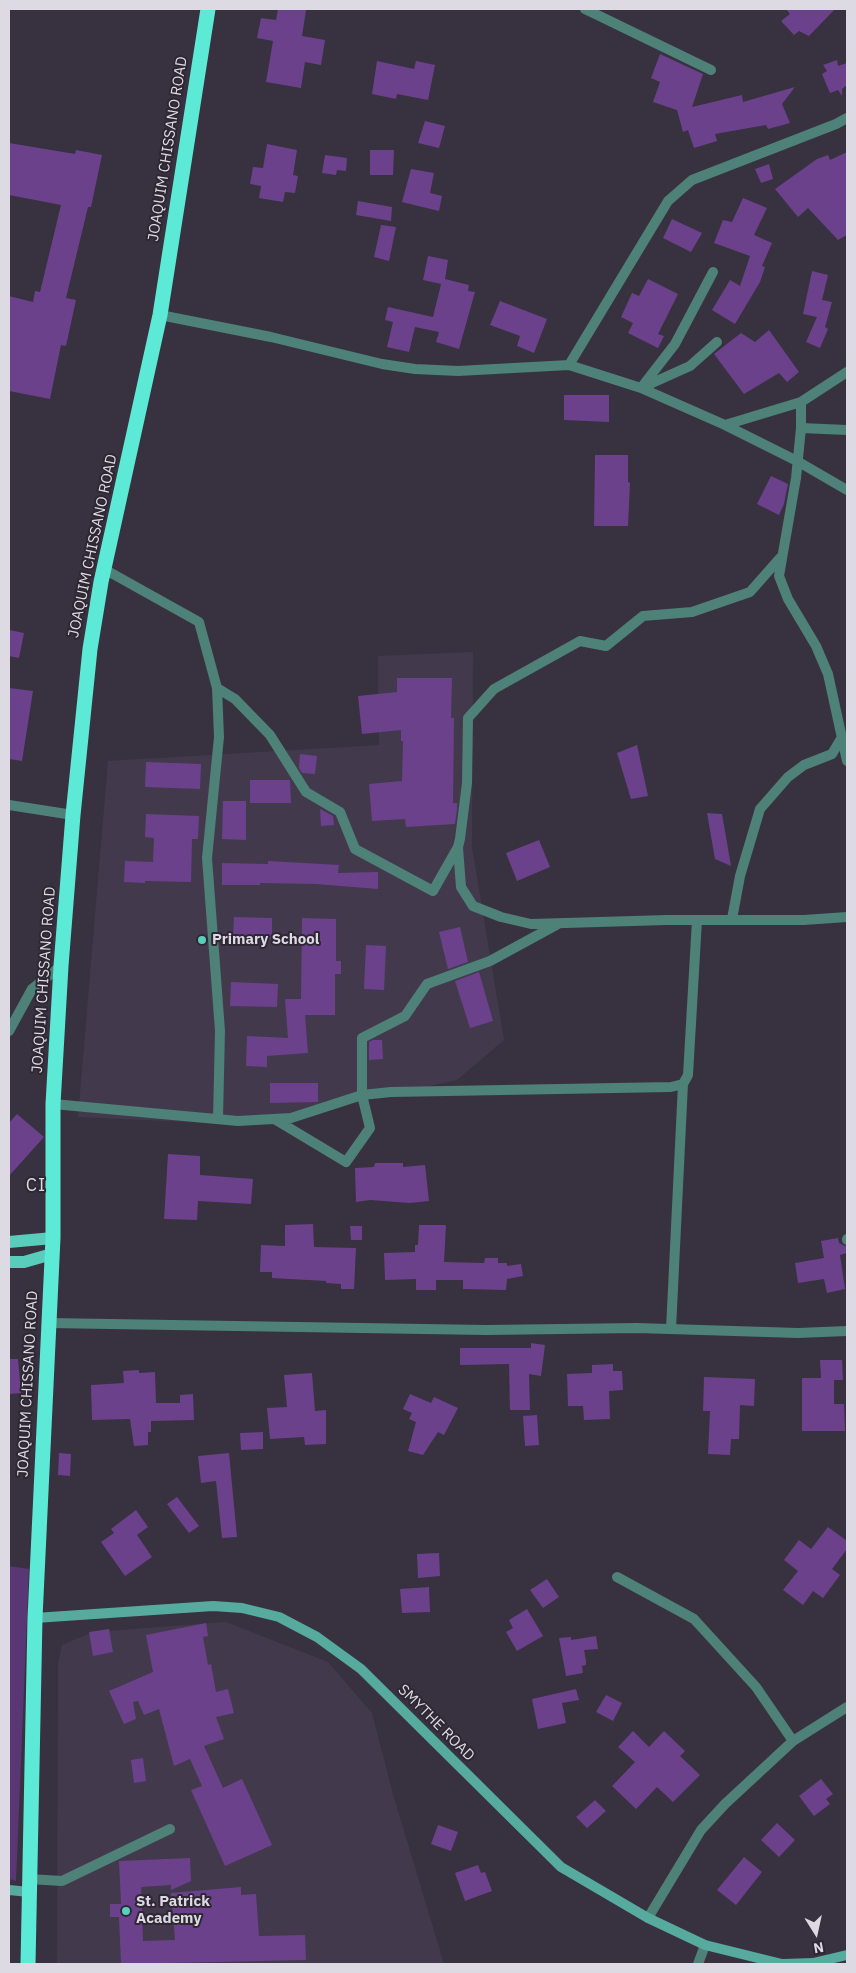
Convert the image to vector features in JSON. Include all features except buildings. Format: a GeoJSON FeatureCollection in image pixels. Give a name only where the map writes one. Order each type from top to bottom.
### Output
{"type":"FeatureCollection","features":[{"type":"Feature","properties":{"kind":"highway","name":"JOAQUIM CHISSANO ROAD"},"geometry":{"type":"LineString","coordinates":[[28,1964],[36,1618],[53,1238],[53,1104],[61,966],[73,815],[90,648],[104,568],[160,316],[208,9]]}},
{"type":"Feature","properties":{"kind":"main road"},"geometry":{"type":"LineString","coordinates":[[9,1242],[53,1238]]}},
{"type":"Feature","properties":{"kind":"main road"},"geometry":{"type":"LineString","coordinates":[[9,1262],[24,1262],[52,1254]]}},
{"type":"Feature","properties":{"kind":"street"},"geometry":{"type":"LineString","coordinates":[[585,9],[711,70]]}},
{"type":"Feature","properties":{"kind":"street"},"geometry":{"type":"LineString","coordinates":[[568,365],[664,208],[679,191],[692,180],[847,118]]}},
{"type":"Feature","properties":{"kind":"street"},"geometry":{"type":"LineString","coordinates":[[641,388],[675,344],[713,272]]}},
{"type":"Feature","properties":{"kind":"street"},"geometry":{"type":"LineString","coordinates":[[160,316],[272,337],[382,364],[415,369],[458,371],[568,365],[641,388],[724,425],[797,461],[847,490]]}},
{"type":"Feature","properties":{"kind":"street"},"geometry":{"type":"LineString","coordinates":[[641,388],[690,366],[717,342]]}},
{"type":"Feature","properties":{"kind":"street"},"geometry":{"type":"LineString","coordinates":[[724,425],[800,402],[847,372]]}},
{"type":"Feature","properties":{"kind":"street"},"geometry":{"type":"LineString","coordinates":[[800,402],[801,428],[793,494],[780,558],[779,576],[788,599],[816,646],[828,674],[847,761]]}},
{"type":"Feature","properties":{"kind":"street"},"geometry":{"type":"LineString","coordinates":[[801,428],[847,430]]}},
{"type":"Feature","properties":{"kind":"street"},"geometry":{"type":"LineString","coordinates":[[780,558],[750,592],[692,612],[642,616],[606,646],[580,641],[494,689],[468,718],[467,783],[458,847],[461,887],[474,906],[501,917],[531,924],[732,919],[804,920],[847,917]]}},
{"type":"Feature","properties":{"kind":"street"},"geometry":{"type":"LineString","coordinates":[[104,568],[199,622],[218,688],[219,737],[207,858],[220,1030],[218,1120]]}},
{"type":"Feature","properties":{"kind":"street"},"geometry":{"type":"LineString","coordinates":[[218,688],[235,699],[270,735],[306,792],[340,812],[355,848],[433,891],[458,847]]}},
{"type":"Feature","properties":{"kind":"street"},"geometry":{"type":"LineString","coordinates":[[732,919],[740,876],[760,809],[804,765],[832,754],[842,737]]}},
{"type":"Feature","properties":{"kind":"street"},"geometry":{"type":"LineString","coordinates":[[9,805],[73,815]]}},
{"type":"Feature","properties":{"kind":"street"},"geometry":{"type":"LineString","coordinates":[[671,1329],[683,1084],[688,1076],[697,920]]}},
{"type":"Feature","properties":{"kind":"street"},"geometry":{"type":"LineString","coordinates":[[276,1120],[346,1162],[370,1128],[362,1095],[362,1038],[405,1016],[427,984],[490,961],[558,924]]}},
{"type":"Feature","properties":{"kind":"street"},"geometry":{"type":"LineString","coordinates":[[9,1031],[32,989],[61,966]]}},
{"type":"Feature","properties":{"kind":"street"},"geometry":{"type":"LineString","coordinates":[[53,1104],[238,1122],[291,1118],[362,1095],[391,1092],[671,1087],[683,1084]]}},
{"type":"Feature","properties":{"kind":"street"},"geometry":{"type":"LineString","coordinates":[[48,1323],[486,1330],[671,1329],[798,1333],[847,1332]]}},
{"type":"Feature","properties":{"kind":"street"},"geometry":{"type":"LineString","coordinates":[[617,1577],[694,1619],[756,1687],[793,1741]]}},
{"type":"Feature","properties":{"kind":"street","name":"SMYTHE ROAD"},"geometry":{"type":"LineString","coordinates":[[36,1618],[213,1606],[242,1608],[278,1617],[316,1637],[360,1670],[561,1867],[648,1918],[705,1945],[782,1964],[813,1963],[847,1956]]}},
{"type":"Feature","properties":{"kind":"street"},"geometry":{"type":"LineString","coordinates":[[648,1918],[701,1830],[725,1804],[793,1741],[847,1707]]}},
{"type":"Feature","properties":{"kind":"street"},"geometry":{"type":"LineString","coordinates":[[9,1890],[62,1882],[170,1829]]}},
{"type":"Feature","properties":{"kind":"street"},"geometry":{"type":"LineString","coordinates":[[698,1964],[705,1945]]}},
{"type":"Feature","properties":{"kind":"shaded area"},"geometry":{"type":"Polygon","coordinates":[[[473,652],[472,847],[504,1040],[457,1080],[252,1125],[78,1117],[108,761],[379,745],[378,656],[473,652]]]}},
{"type":"Feature","properties":{"kind":"shaded area"},"geometry":{"type":"Polygon","coordinates":[[[9,1566],[29,1569],[16,1881],[9,1879],[9,1566]]]}},
{"type":"Feature","properties":{"kind":"shaded area"},"geometry":{"type":"Polygon","coordinates":[[[226,1622],[328,1662],[372,1713],[393,1794],[444,1964],[57,1964],[58,1664],[62,1645],[93,1632],[226,1622]]]}},
{"type":"Feature","properties":{"kind":"place","name":"Primary School"},"geometry":{"type":"Point","coordinates":[202,940]}},
{"type":"Feature","properties":{"kind":"place","name":"St. Patrick Academy"},"geometry":{"type":"Point","coordinates":[126,1911]}},
{"type":"Feature","properties":{"kind":"district","name":"CI"},"geometry":{"type":"Point","coordinates":[36,1186]}}]}
